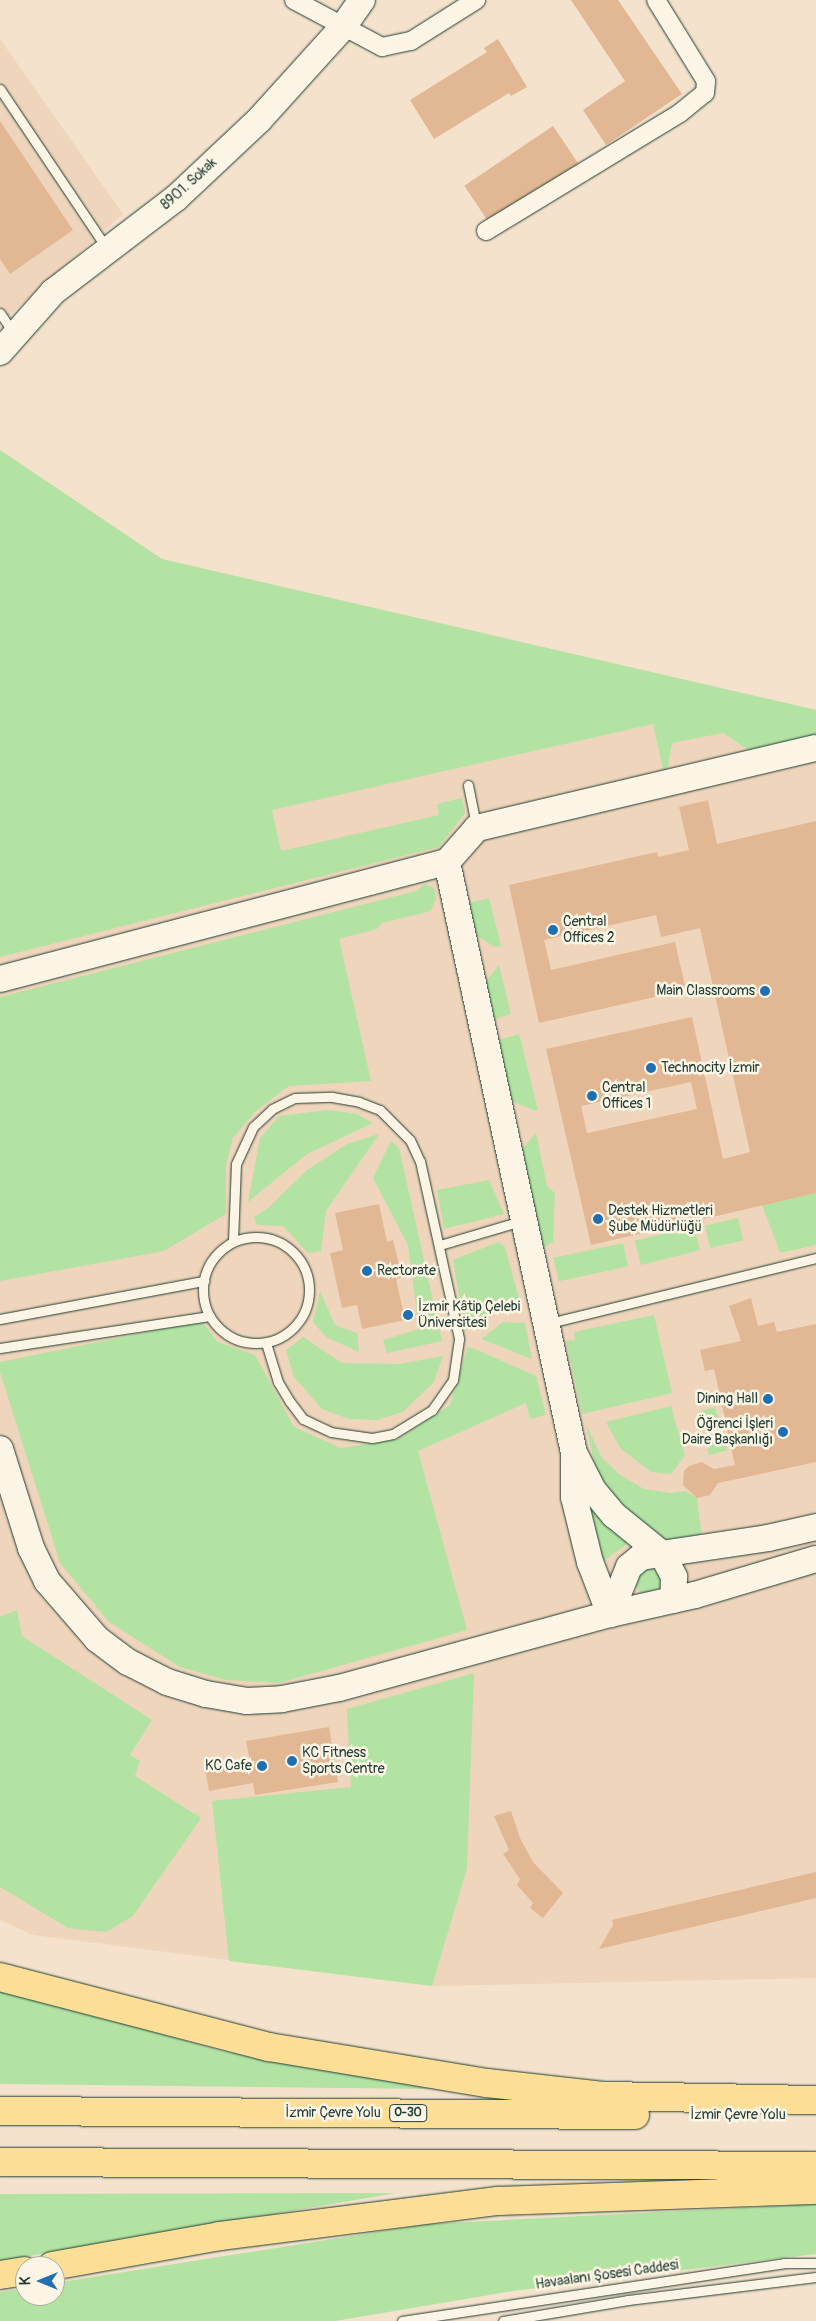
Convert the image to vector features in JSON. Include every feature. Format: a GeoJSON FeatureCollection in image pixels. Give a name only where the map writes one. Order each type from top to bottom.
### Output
{"type":"FeatureCollection","features":[{"type":"Feature","properties":{"kind":"highway"},"geometry":{"type":"LineString","coordinates":[[0,1977],[269,2047],[486,2083],[605,2096],[816,2100]]}},
{"type":"Feature","properties":{"kind":"highway","name":"İzmir Çevre Yolu"},"geometry":{"type":"LineString","coordinates":[[0,2111],[816,2116]]}},
{"type":"Feature","properties":{"kind":"highway"},"geometry":{"type":"LineString","coordinates":[[0,2162],[816,2166]]}},
{"type":"Feature","properties":{"kind":"highway"},"geometry":{"type":"LineString","coordinates":[[65,2264],[220,2236],[498,2201],[816,2190]]}},
{"type":"Feature","properties":{"kind":"highway"},"geometry":{"type":"LineString","coordinates":[[0,2275],[15,2273]]}},
{"type":"Feature","properties":{"kind":"street"},"geometry":{"type":"LineString","coordinates":[[294,0],[382,47],[411,41],[476,0]]}},
{"type":"Feature","properties":{"kind":"street","name":"8901. Sokak"},"geometry":{"type":"LineString","coordinates":[[5,333],[53,292],[176,198],[259,120],[343,27],[362,0]]}},
{"type":"Feature","properties":{"kind":"street"},"geometry":{"type":"LineString","coordinates":[[486,231],[680,113],[705,93],[706,81],[656,0]]}},
{"type":"Feature","properties":{"kind":"street"},"geometry":{"type":"LineString","coordinates":[[0,979],[447,862],[477,828],[816,748]]}},
{"type":"Feature","properties":{"kind":"street"},"geometry":{"type":"LineString","coordinates":[[447,862],[574,1453],[574,1497],[590,1562],[610,1614]]}},
{"type":"Feature","properties":{"kind":"street"},"geometry":{"type":"LineString","coordinates":[[0,1448],[31,1548],[47,1581],[72,1613],[97,1639],[128,1662],[168,1682],[206,1694],[247,1701],[292,1697],[339,1688],[610,1614],[674,1600],[816,1559]]}},
{"type":"Feature","properties":{"kind":"street"},"geometry":{"type":"LineString","coordinates":[[574,1453],[593,1490],[614,1515],[662,1554],[674,1577],[674,1600]]}},
{"type":"Feature","properties":{"kind":"street"},"geometry":{"type":"LineString","coordinates":[[610,1614],[629,1567],[641,1558],[768,1538],[816,1527]]}},
{"type":"Feature","properties":{"kind":"lane"},"geometry":{"type":"LineString","coordinates":[[0,89],[109,251]]}},
{"type":"Feature","properties":{"kind":"lane"},"geometry":{"type":"LineString","coordinates":[[468,785],[477,828]]}},
{"type":"Feature","properties":{"kind":"lane"},"geometry":{"type":"LineString","coordinates":[[233,1241],[236,1164],[253,1128],[272,1109],[295,1098],[332,1097],[380,1110],[410,1140],[420,1161],[440,1244],[459,1339],[453,1380],[432,1410],[418,1421],[393,1434],[372,1438],[331,1432],[303,1419],[278,1382],[266,1343]]}},
{"type":"Feature","properties":{"kind":"lane"},"geometry":{"type":"LineString","coordinates":[[440,1244],[524,1220]]}},
{"type":"Feature","properties":{"kind":"lane"},"geometry":{"type":"LineString","coordinates":[[250,1236],[268,1237],[285,1244],[299,1256],[307,1273],[310,1291],[306,1309],[297,1324],[283,1336],[266,1343],[250,1343],[234,1338],[220,1329],[210,1316],[204,1299],[204,1281],[209,1265],[219,1251],[233,1241],[250,1236]]}},
{"type":"Feature","properties":{"kind":"lane"},"geometry":{"type":"LineString","coordinates":[[546,1324],[816,1258]]}},
{"type":"Feature","properties":{"kind":"lane"},"geometry":{"type":"LineString","coordinates":[[0,1319],[204,1281]]}},
{"type":"Feature","properties":{"kind":"lane"},"geometry":{"type":"LineString","coordinates":[[0,1348],[210,1316]]}},
{"type":"Feature","properties":{"kind":"lane","name":"Havaalanı Şosesi Caddesi"},"geometry":{"type":"LineString","coordinates":[[402,2321],[784,2263],[816,2263]]}},
{"type":"Feature","properties":{"kind":"lane","name":"Havaalanı Şosesi Caddesi"},"geometry":{"type":"LineString","coordinates":[[503,2321],[628,2300],[816,2277]]}},
{"type":"Feature","properties":{"kind":"shaded area"},"geometry":{"type":"Polygon","coordinates":[[[0,39],[123,214],[0,324],[0,39]]]}},
{"type":"Feature","properties":{"kind":"shaded area","name":"İzmir Kâtip Çelebi Üniversitesi"},"geometry":{"type":"Polygon","coordinates":[[[0,450],[162,559],[816,710],[816,1978],[432,1986],[33,1935],[0,1920],[0,450]]]}},
{"type":"Feature","properties":{"kind":"green space"},"geometry":{"type":"Polygon","coordinates":[[[0,450],[162,559],[816,710],[816,736],[750,751],[723,733],[672,743],[667,771],[663,769],[653,724],[272,810],[281,851],[439,815],[437,804],[462,798],[465,813],[439,847],[0,957],[0,450]]]}},
{"type":"Feature","properties":{"kind":"green space"},"geometry":{"type":"Polygon","coordinates":[[[425,884],[434,888],[436,898],[431,911],[382,923],[377,929],[339,939],[371,1081],[289,1086],[255,1112],[233,1138],[226,1165],[226,1214],[164,1251],[0,1281],[0,997],[416,891],[425,884]]]}},
{"type":"Feature","properties":{"kind":"green space"},"geometry":{"type":"Polygon","coordinates":[[[489,898],[501,946],[495,947],[472,933],[464,904],[489,898]]]}},
{"type":"Feature","properties":{"kind":"green space"},"geometry":{"type":"Polygon","coordinates":[[[499,965],[511,1014],[492,1020],[483,985],[499,965]]]}},
{"type":"Feature","properties":{"kind":"green space"},"geometry":{"type":"Polygon","coordinates":[[[519,1034],[538,1110],[532,1110],[510,1100],[498,1040],[519,1034]]]}},
{"type":"Feature","properties":{"kind":"green space"},"geometry":{"type":"Polygon","coordinates":[[[328,1110],[357,1114],[373,1123],[307,1154],[248,1202],[260,1138],[279,1116],[328,1110]]]}},
{"type":"Feature","properties":{"kind":"green space"},"geometry":{"type":"Polygon","coordinates":[[[536,1133],[547,1186],[555,1193],[553,1242],[543,1248],[522,1149],[536,1133]]]}},
{"type":"Feature","properties":{"kind":"green space"},"geometry":{"type":"Polygon","coordinates":[[[379,1134],[326,1211],[321,1251],[308,1253],[283,1226],[257,1225],[254,1217],[268,1208],[307,1170],[347,1144],[379,1134]]]}},
{"type":"Feature","properties":{"kind":"green space"},"geometry":{"type":"Polygon","coordinates":[[[391,1141],[399,1148],[442,1341],[387,1353],[383,1340],[419,1329],[408,1245],[373,1178],[391,1141]]]}},
{"type":"Feature","properties":{"kind":"green space"},"geometry":{"type":"Polygon","coordinates":[[[489,1180],[504,1214],[444,1229],[437,1190],[489,1180]]]}},
{"type":"Feature","properties":{"kind":"green space"},"geometry":{"type":"Polygon","coordinates":[[[816,1193],[816,1245],[780,1253],[762,1205],[816,1193]]]}},
{"type":"Feature","properties":{"kind":"green space"},"geometry":{"type":"Polygon","coordinates":[[[738,1218],[743,1240],[710,1248],[705,1226],[738,1218]]]}},
{"type":"Feature","properties":{"kind":"green space"},"geometry":{"type":"Polygon","coordinates":[[[694,1226],[700,1250],[641,1265],[635,1241],[694,1226]]]}},
{"type":"Feature","properties":{"kind":"green space"},"geometry":{"type":"Polygon","coordinates":[[[498,1242],[505,1247],[519,1298],[465,1331],[453,1260],[498,1242]]]}},
{"type":"Feature","properties":{"kind":"green space"},"geometry":{"type":"Polygon","coordinates":[[[623,1243],[628,1266],[559,1281],[554,1258],[623,1243]]]}},
{"type":"Feature","properties":{"kind":"green space"},"geometry":{"type":"Polygon","coordinates":[[[320,1291],[335,1325],[357,1333],[359,1352],[326,1337],[313,1322],[320,1291]]]}},
{"type":"Feature","properties":{"kind":"green space"},"geometry":{"type":"Polygon","coordinates":[[[654,1315],[672,1393],[582,1414],[566,1341],[575,1340],[574,1332],[654,1315]]]}},
{"type":"Feature","properties":{"kind":"green space"},"geometry":{"type":"Polygon","coordinates":[[[201,1321],[218,1342],[255,1355],[294,1427],[341,1448],[398,1439],[450,1405],[468,1346],[536,1376],[546,1415],[530,1419],[526,1403],[418,1451],[467,1630],[279,1683],[226,1680],[180,1667],[109,1622],[60,1563],[0,1372],[0,1362],[201,1321]]]}},
{"type":"Feature","properties":{"kind":"green space"},"geometry":{"type":"Polygon","coordinates":[[[503,1322],[525,1323],[532,1359],[481,1339],[503,1322]]]}},
{"type":"Feature","properties":{"kind":"green space"},"geometry":{"type":"Polygon","coordinates":[[[303,1337],[342,1363],[399,1364],[443,1356],[434,1382],[403,1412],[377,1420],[349,1419],[322,1409],[294,1377],[286,1350],[303,1337]]]}},
{"type":"Feature","properties":{"kind":"green space"},"geometry":{"type":"Polygon","coordinates":[[[671,1406],[685,1455],[671,1474],[651,1472],[620,1448],[606,1422],[671,1406]]]}},
{"type":"Feature","properties":{"kind":"green space"},"geometry":{"type":"Polygon","coordinates":[[[715,1407],[720,1425],[703,1430],[698,1412],[715,1407]]]}},
{"type":"Feature","properties":{"kind":"green space"},"geometry":{"type":"Polygon","coordinates":[[[586,1424],[602,1458],[620,1475],[644,1489],[671,1493],[686,1491],[697,1498],[702,1538],[664,1539],[639,1524],[608,1491],[595,1466],[586,1424]]]}},
{"type":"Feature","properties":{"kind":"green space"},"geometry":{"type":"Polygon","coordinates":[[[722,1431],[727,1450],[709,1455],[704,1436],[722,1431]]]}},
{"type":"Feature","properties":{"kind":"green space"},"geometry":{"type":"Polygon","coordinates":[[[579,1485],[634,1539],[599,1564],[579,1485]]]}},
{"type":"Feature","properties":{"kind":"green space"},"geometry":{"type":"Polygon","coordinates":[[[649,1569],[658,1573],[662,1582],[658,1591],[649,1595],[640,1591],[636,1582],[640,1573],[649,1569]]]}},
{"type":"Feature","properties":{"kind":"green space"},"geometry":{"type":"Polygon","coordinates":[[[17,1610],[22,1636],[152,1720],[130,1755],[140,1761],[135,1776],[201,1818],[133,1916],[106,1932],[68,1928],[0,1887],[0,1617],[17,1610]]]}},
{"type":"Feature","properties":{"kind":"green space"},"geometry":{"type":"Polygon","coordinates":[[[474,1673],[467,1868],[432,1986],[229,1961],[212,1801],[351,1787],[347,1709],[474,1673]]]}},
{"type":"Feature","properties":{"kind":"green space"},"geometry":{"type":"Polygon","coordinates":[[[0,1988],[222,2051],[435,2089],[0,2084],[0,1988]]]}},
{"type":"Feature","properties":{"kind":"green space"},"geometry":{"type":"Polygon","coordinates":[[[396,2193],[29,2256],[15,2256],[15,2258],[0,2261],[0,2194],[396,2193]]]}},
{"type":"Feature","properties":{"kind":"green space"},"geometry":{"type":"Polygon","coordinates":[[[816,2204],[816,2254],[513,2291],[335,2321],[0,2321],[0,2292],[15,2290],[15,2306],[65,2306],[65,2281],[427,2224],[816,2204]]]}},
{"type":"Feature","properties":{"kind":"building"},"geometry":{"type":"Polygon","coordinates":[[[571,0],[618,0],[682,94],[606,145],[583,110],[625,81],[571,0]]]}},
{"type":"Feature","properties":{"kind":"building"},"geometry":{"type":"Polygon","coordinates":[[[498,39],[527,87],[511,96],[509,93],[434,139],[410,100],[487,52],[484,48],[498,39]]]}},
{"type":"Feature","properties":{"kind":"building"},"geometry":{"type":"Polygon","coordinates":[[[0,121],[73,230],[10,274],[0,259],[0,121]]]}},
{"type":"Feature","properties":{"kind":"building"},"geometry":{"type":"Polygon","coordinates":[[[553,126],[578,163],[489,223],[464,186],[553,126]]]}},
{"type":"Feature","properties":{"kind":"building"},"geometry":{"type":"Polygon","coordinates":[[[708,800],[717,844],[816,821],[816,1193],[591,1245],[546,1049],[692,1017],[723,1159],[750,1152],[700,928],[661,937],[656,915],[544,940],[551,970],[675,942],[686,990],[539,1023],[509,885],[657,852],[658,857],[689,850],[679,807],[708,800]],[[691,1082],[581,1106],[587,1133],[697,1109],[691,1082]]]}},
{"type":"Feature","properties":{"kind":"building","name":"Rectorate"},"geometry":{"type":"Polygon","coordinates":[[[379,1204],[387,1242],[393,1240],[402,1277],[396,1279],[405,1320],[362,1329],[357,1305],[342,1308],[330,1253],[343,1250],[335,1213],[379,1204]]]}},
{"type":"Feature","properties":{"kind":"building","name":"Dining Hall"},"geometry":{"type":"Polygon","coordinates":[[[751,1298],[758,1326],[774,1322],[777,1332],[816,1324],[816,1462],[718,1483],[710,1495],[697,1498],[683,1485],[684,1471],[689,1466],[702,1462],[714,1469],[735,1465],[714,1369],[705,1371],[700,1350],[741,1341],[729,1306],[751,1298]]]}},
{"type":"Feature","properties":{"kind":"building","name":"KC Fitness Sports Centre"},"geometry":{"type":"Polygon","coordinates":[[[329,1727],[338,1782],[255,1795],[253,1783],[209,1791],[205,1769],[250,1761],[246,1741],[329,1727]]]}},
{"type":"Feature","properties":{"kind":"building"},"geometry":{"type":"Polygon","coordinates":[[[511,1811],[520,1838],[533,1862],[563,1893],[543,1918],[530,1908],[533,1903],[517,1885],[520,1879],[503,1854],[509,1850],[494,1816],[511,1811]]]}},
{"type":"Feature","properties":{"kind":"building"},"geometry":{"type":"Polygon","coordinates":[[[816,1872],[816,1898],[599,1949],[613,1925],[612,1920],[816,1872]]]}},
{"type":"Feature","properties":{"kind":"place","name":"Central Offices 2"},"geometry":{"type":"Point","coordinates":[553,930]}},
{"type":"Feature","properties":{"kind":"place","name":"Main Classrooms"},"geometry":{"type":"Point","coordinates":[765,991]}},
{"type":"Feature","properties":{"kind":"place","name":"Technocity İzmir"},"geometry":{"type":"Point","coordinates":[651,1068]}},
{"type":"Feature","properties":{"kind":"place","name":"Central Offices 1"},"geometry":{"type":"Point","coordinates":[592,1096]}},
{"type":"Feature","properties":{"kind":"place","name":"Destek Hizmetleri Şube Müdürlüğü"},"geometry":{"type":"Point","coordinates":[598,1219]}},
{"type":"Feature","properties":{"kind":"place","name":"Rectorate"},"geometry":{"type":"Point","coordinates":[367,1271]}},
{"type":"Feature","properties":{"kind":"place","name":"İzmir Kâtip Çelebi Üniversitesi"},"geometry":{"type":"Point","coordinates":[408,1315]}},
{"type":"Feature","properties":{"kind":"place","name":"Dining Hall"},"geometry":{"type":"Point","coordinates":[768,1399]}},
{"type":"Feature","properties":{"kind":"place","name":"Öğrenci İşleri Daire Başkanlığı"},"geometry":{"type":"Point","coordinates":[783,1432]}},
{"type":"Feature","properties":{"kind":"place","name":"KC Fitness Sports Centre"},"geometry":{"type":"Point","coordinates":[292,1761]}},
{"type":"Feature","properties":{"kind":"place","name":"KC Cafe"},"geometry":{"type":"Point","coordinates":[262,1766]}}]}
